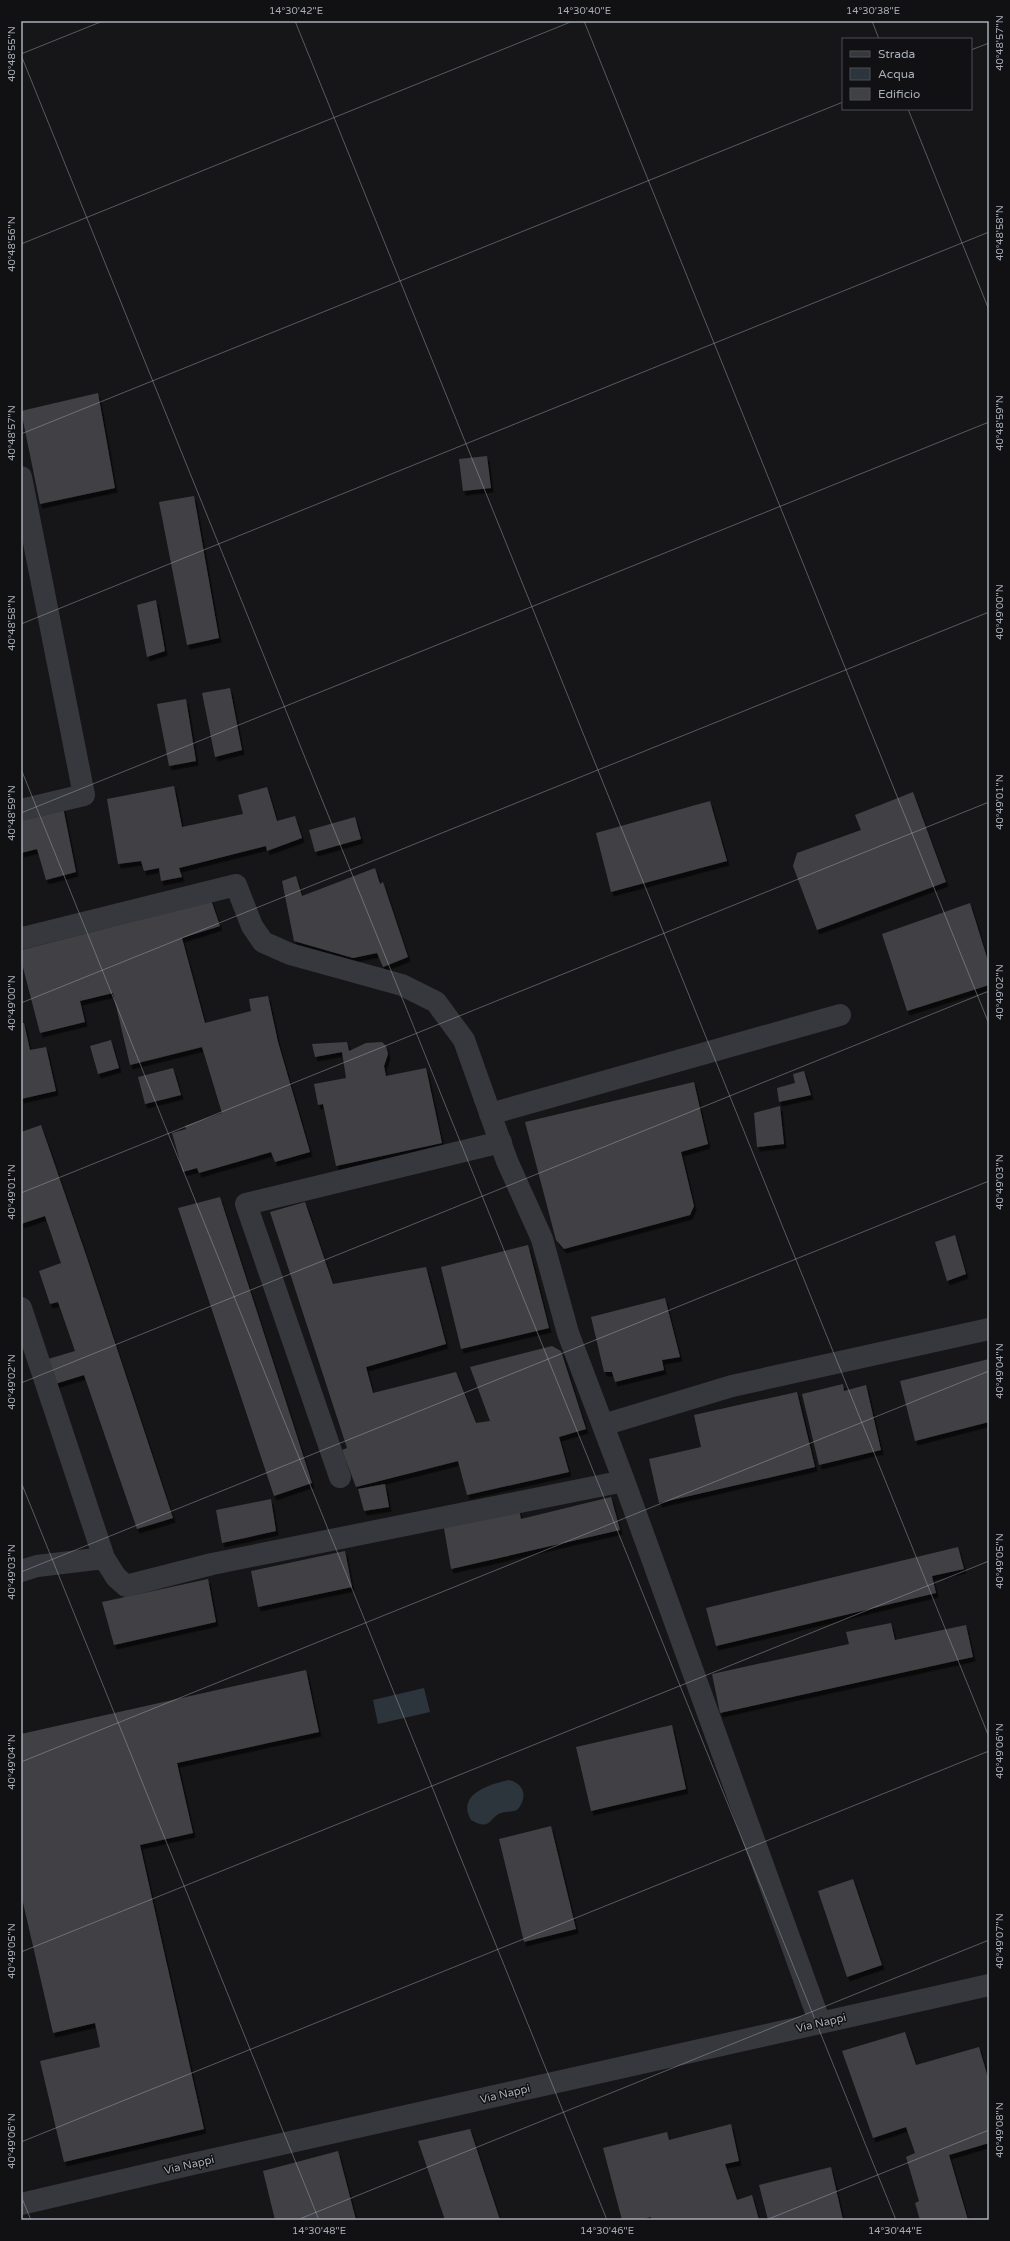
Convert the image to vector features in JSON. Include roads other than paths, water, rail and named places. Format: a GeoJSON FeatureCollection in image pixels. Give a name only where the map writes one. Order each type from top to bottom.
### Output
{"type":"FeatureCollection","features":[{"type":"Feature","properties":{"kind":"street"},"geometry":{"type":"LineString","coordinates":[[21,477],[84,795],[21,810]]}},
{"type":"Feature","properties":{"kind":"street"},"geometry":{"type":"LineString","coordinates":[[23,938],[236,885],[252,926],[264,942],[290,954],[402,985],[436,1002],[464,1040],[500,1142],[542,1239],[568,1334],[624,1481],[820,2023]]}},
{"type":"Feature","properties":{"kind":"street"},"geometry":{"type":"LineString","coordinates":[[490,1114],[840,1015]]}},
{"type":"Feature","properties":{"kind":"street"},"geometry":{"type":"LineString","coordinates":[[340,1477],[246,1204],[500,1142]]}},
{"type":"Feature","properties":{"kind":"street"},"geometry":{"type":"LineString","coordinates":[[21,1308],[104,1558],[116,1577],[126,1586],[212,1564],[624,1481]]}},
{"type":"Feature","properties":{"kind":"street"},"geometry":{"type":"LineString","coordinates":[[603,1425],[732,1386],[989,1329]]}},
{"type":"Feature","properties":{"kind":"street"},"geometry":{"type":"LineString","coordinates":[[21,1571],[37,1566],[104,1558]]}},
{"type":"Feature","properties":{"kind":"street","name":"Via Nappi"},"geometry":{"type":"LineString","coordinates":[[21,2204],[989,1985]]}},
{"type":"Feature","properties":{"kind":"water"},"geometry":{"type":"Polygon","coordinates":[[[424,1688],[430,1712],[378,1724],[373,1700],[424,1688]]]}},
{"type":"Feature","properties":{"kind":"water"},"geometry":{"type":"Polygon","coordinates":[[[509,1780],[519,1785],[523,1792],[523,1801],[517,1810],[501,1813],[486,1824],[482,1825],[471,1820],[468,1811],[468,1804],[471,1797],[484,1788],[509,1780]]]}}]}
